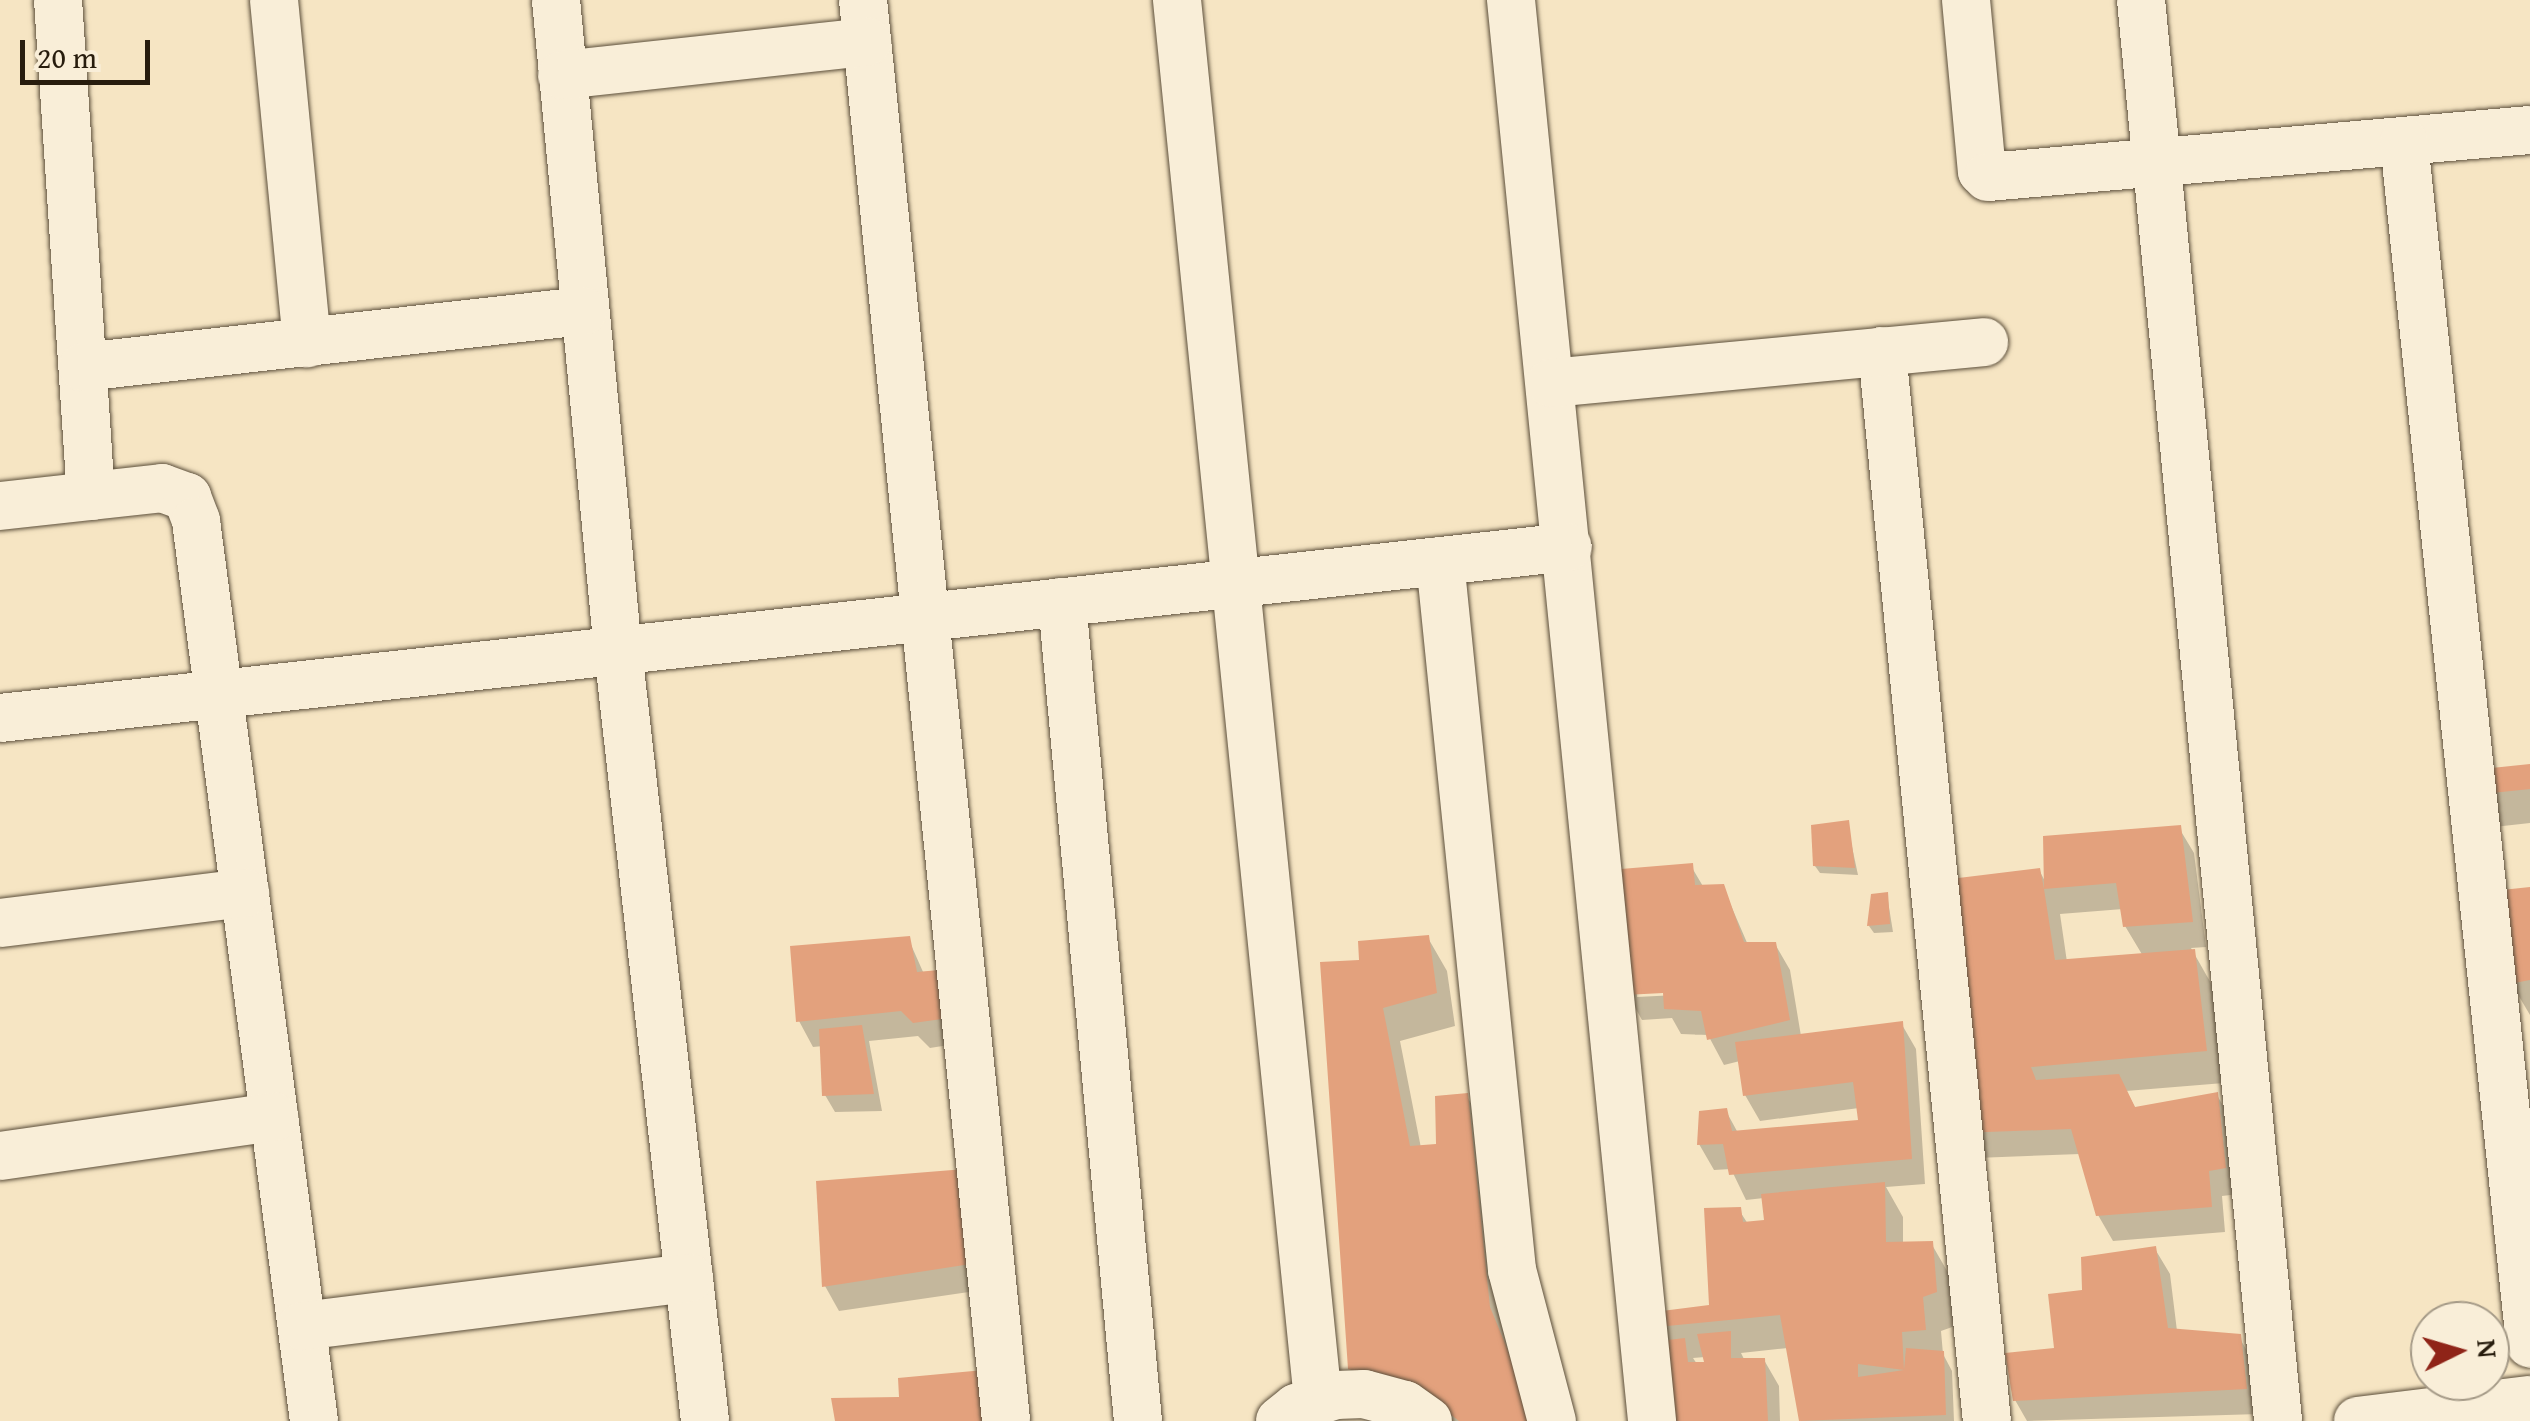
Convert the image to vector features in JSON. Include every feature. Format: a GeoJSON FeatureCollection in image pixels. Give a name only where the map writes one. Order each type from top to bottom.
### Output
{"type":"FeatureCollection","features":[{"type":"Feature","properties":{"kind":"street"},"geometry":{"type":"LineString","coordinates":[[58,0],[91,496]]}},
{"type":"Feature","properties":{"kind":"street"},"geometry":{"type":"LineString","coordinates":[[274,0],[307,344]]}},
{"type":"Feature","properties":{"kind":"street"},"geometry":{"type":"LineString","coordinates":[[556,0],[618,651],[705,1421]]}},
{"type":"Feature","properties":{"kind":"street"},"geometry":{"type":"LineString","coordinates":[[1177,0],[1236,584],[1299,1411],[1364,1394],[1405,1405],[1428,1421]]}},
{"type":"Feature","properties":{"kind":"street"},"geometry":{"type":"LineString","coordinates":[[1511,0],[1652,1421]]}},
{"type":"Feature","properties":{"kind":"street"},"geometry":{"type":"LineString","coordinates":[[1966,0],[1982,171],[1988,178],[2530,130]]}},
{"type":"Feature","properties":{"kind":"street"},"geometry":{"type":"LineString","coordinates":[[2141,0],[2278,1421]]}},
{"type":"Feature","properties":{"kind":"street"},"geometry":{"type":"LineString","coordinates":[[562,74],[865,21],[1006,1421]]}},
{"type":"Feature","properties":{"kind":"street"},"geometry":{"type":"LineString","coordinates":[[2404,142],[2530,1343]]}},
{"type":"Feature","properties":{"kind":"street"},"geometry":{"type":"LineString","coordinates":[[83,368],[583,311]]}},
{"type":"Feature","properties":{"kind":"street"},"geometry":{"type":"LineString","coordinates":[[1550,383],[1984,342]]}},
{"type":"Feature","properties":{"kind":"street"},"geometry":{"type":"LineString","coordinates":[[1882,352],[1987,1421]]}},
{"type":"Feature","properties":{"kind":"street"},"geometry":{"type":"LineString","coordinates":[[0,506],[162,488],[187,497],[196,521],[314,1421]]}},
{"type":"Feature","properties":{"kind":"street"},"geometry":{"type":"LineString","coordinates":[[0,718],[1568,547]]}},
{"type":"Feature","properties":{"kind":"street"},"geometry":{"type":"LineString","coordinates":[[1440,561],[1512,1270],[1552,1421]]}},
{"type":"Feature","properties":{"kind":"street"},"geometry":{"type":"LineString","coordinates":[[1062,602],[1138,1421]]}},
{"type":"Feature","properties":{"kind":"street"},"geometry":{"type":"LineString","coordinates":[[0,923],[245,894]]}},
{"type":"Feature","properties":{"kind":"street"},"geometry":{"type":"LineString","coordinates":[[0,1156],[274,1117]]}},
{"type":"Feature","properties":{"kind":"street"},"geometry":{"type":"LineString","coordinates":[[302,1326],[689,1278]]}},
{"type":"Feature","properties":{"kind":"street"},"geometry":{"type":"LineString","coordinates":[[2358,1421],[2530,1400]]}},
{"type":"Feature","properties":{"kind":"building"},"geometry":{"type":"Polygon","coordinates":[[[2530,764],[2530,789],[2473,795],[2482,769],[2530,764]]]}},
{"type":"Feature","properties":{"kind":"building"},"geometry":{"type":"Polygon","coordinates":[[[1849,820],[1855,868],[1813,866],[1811,825],[1849,820]]]}},
{"type":"Feature","properties":{"kind":"building"},"geometry":{"type":"Polygon","coordinates":[[[2181,825],[2193,922],[2123,927],[2116,883],[2044,889],[2043,836],[2181,825]]]}},
{"type":"Feature","properties":{"kind":"building"},"geometry":{"type":"Polygon","coordinates":[[[1693,863],[1695,885],[1724,884],[1744,942],[1776,942],[1790,1020],[1707,1040],[1701,1011],[1664,1009],[1663,993],[1625,995],[1621,869],[1693,863]]]}},
{"type":"Feature","properties":{"kind":"building"},"geometry":{"type":"Polygon","coordinates":[[[2040,868],[2055,960],[2195,949],[2207,1051],[2031,1067],[2036,1080],[2119,1074],[2135,1107],[2218,1092],[2226,1168],[2209,1171],[2212,1207],[2096,1216],[2071,1129],[1959,1133],[1934,881],[2040,868]]]}},
{"type":"Feature","properties":{"kind":"building"},"geometry":{"type":"Polygon","coordinates":[[[2530,887],[2530,980],[2509,984],[2483,892],[2530,887]]]}},
{"type":"Feature","properties":{"kind":"building"},"geometry":{"type":"Polygon","coordinates":[[[1888,892],[1890,924],[1867,926],[1871,894],[1888,892]]]}},
{"type":"Feature","properties":{"kind":"building"},"geometry":{"type":"Polygon","coordinates":[[[1429,935],[1437,993],[1383,1008],[1410,1146],[1436,1144],[1435,1096],[1468,1093],[1490,1307],[1537,1421],[1459,1421],[1422,1392],[1348,1369],[1320,962],[1359,960],[1358,941],[1429,935]]]}},
{"type":"Feature","properties":{"kind":"building"},"geometry":{"type":"Polygon","coordinates":[[[910,936],[917,972],[939,970],[942,1019],[913,1023],[901,1011],[796,1022],[790,946],[910,936]]]}},
{"type":"Feature","properties":{"kind":"building"},"geometry":{"type":"Polygon","coordinates":[[[1903,1021],[1912,1159],[1729,1175],[1723,1144],[1697,1145],[1699,1111],[1727,1108],[1732,1131],[1858,1120],[1853,1082],[1743,1096],[1735,1042],[1903,1021]]]}},
{"type":"Feature","properties":{"kind":"building"},"geometry":{"type":"Polygon","coordinates":[[[862,1025],[874,1094],[822,1096],[819,1029],[862,1025]]]}},
{"type":"Feature","properties":{"kind":"building"},"geometry":{"type":"Polygon","coordinates":[[[965,1169],[990,1261],[822,1287],[816,1181],[965,1169]]]}},
{"type":"Feature","properties":{"kind":"building"},"geometry":{"type":"Polygon","coordinates":[[[1885,1182],[1886,1242],[1933,1241],[1937,1292],[1923,1297],[1926,1330],[1902,1332],[1904,1370],[1906,1348],[1944,1351],[1946,1415],[1799,1421],[1780,1315],[1657,1327],[1654,1312],[1709,1305],[1704,1208],[1741,1207],[1743,1222],[1764,1220],[1761,1194],[1885,1182]],[[1858,1364],[1858,1377],[1904,1370],[1858,1364]]]}},
{"type":"Feature","properties":{"kind":"building"},"geometry":{"type":"Polygon","coordinates":[[[2156,1246],[2168,1328],[2241,1334],[2247,1389],[2013,1401],[2005,1353],[2054,1348],[2048,1294],[2082,1290],[2081,1257],[2156,1246]]]}},
{"type":"Feature","properties":{"kind":"building"},"geometry":{"type":"Polygon","coordinates":[[[1731,1331],[1731,1358],[1765,1358],[1768,1421],[1668,1421],[1659,1341],[1685,1338],[1688,1362],[1704,1362],[1697,1334],[1731,1331]]]}},
{"type":"Feature","properties":{"kind":"building"},"geometry":{"type":"Polygon","coordinates":[[[984,1370],[988,1421],[835,1421],[831,1398],[899,1397],[898,1378],[984,1370]]]}}]}
